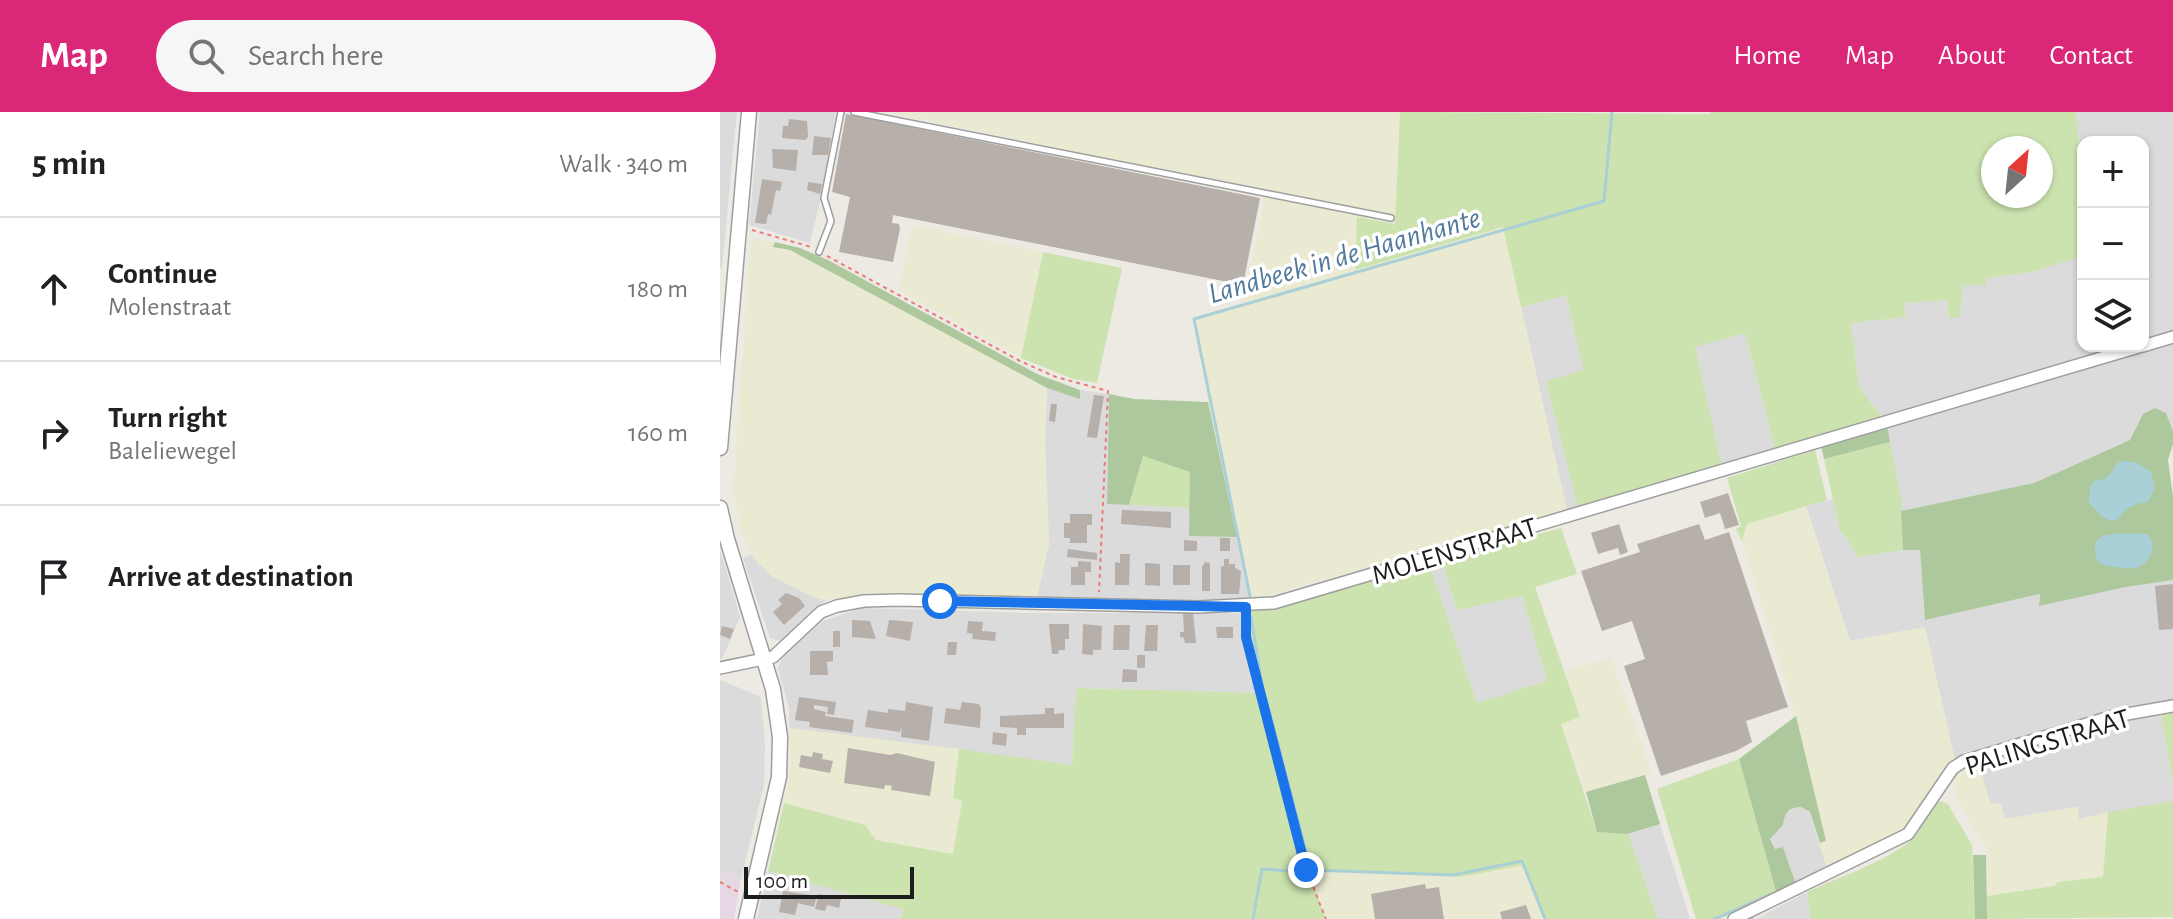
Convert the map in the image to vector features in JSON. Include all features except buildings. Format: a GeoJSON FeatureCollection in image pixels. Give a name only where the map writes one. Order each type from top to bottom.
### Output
{"type":"FeatureCollection","features":[{"type":"Feature","properties":{"kind":"street"},"geometry":{"type":"LineString","coordinates":[[720,448],[749,112]]}},
{"type":"Feature","properties":{"kind":"street","name":"MOLENSTRAAT"},"geometry":{"type":"LineString","coordinates":[[2149,344],[2173,337]]}},
{"type":"Feature","properties":{"kind":"street","name":"MOLENSTRAAT"},"geometry":{"type":"LineString","coordinates":[[764,660],[773,657],[821,612],[864,601],[1246,607],[1274,603],[2122,352]]}},
{"type":"Feature","properties":{"kind":"street"},"geometry":{"type":"LineString","coordinates":[[720,508],[723,537],[764,660],[778,715],[781,755],[773,808],[746,919]]}},
{"type":"Feature","properties":{"kind":"street"},"geometry":{"type":"LineString","coordinates":[[720,668],[764,660]]}},
{"type":"Feature","properties":{"kind":"street","name":"PALINGSTRAAT"},"geometry":{"type":"LineString","coordinates":[[1734,919],[1908,834],[1953,768],[1964,761],[2110,717],[2173,706]]}},
{"type":"Feature","properties":{"kind":"lane"},"geometry":{"type":"LineString","coordinates":[[819,252],[831,221],[824,198],[841,112]]}},
{"type":"Feature","properties":{"kind":"lane"},"geometry":{"type":"LineString","coordinates":[[854,112],[1391,218]]}},
{"type":"Feature","properties":{"kind":"path"},"geometry":{"type":"LineString","coordinates":[[740,226],[808,245],[1020,361],[1056,377],[1108,391],[1098,605]]}},
{"type":"Feature","properties":{"kind":"path"},"geometry":{"type":"LineString","coordinates":[[1246,607],[1246,637],[1281,778],[1306,870],[1326,919]]}},
{"type":"Feature","properties":{"kind":"path"},"geometry":{"type":"LineString","coordinates":[[720,882],[751,900]]}},
{"type":"Feature","properties":{"kind":"shaded area"},"geometry":{"type":"Polygon","coordinates":[[[720,112],[737,112],[722,268],[720,267],[720,112]]]}},
{"type":"Feature","properties":{"kind":"shaded area"},"geometry":{"type":"Polygon","coordinates":[[[760,112],[836,112],[810,243],[749,225],[760,112]]]}},
{"type":"Feature","properties":{"kind":"shaded area"},"geometry":{"type":"Polygon","coordinates":[[[2076,112],[2173,112],[2173,331],[2149,338],[2149,136],[2078,136],[2076,112]]]}},
{"type":"Feature","properties":{"kind":"shaded area"},"geometry":{"type":"Polygon","coordinates":[[[2077,258],[2077,352],[2102,352],[1882,417],[1859,387],[1851,323],[1906,317],[1903,303],[1947,300],[1949,318],[1962,285],[1985,285],[1986,278],[2032,272],[2077,258]]]}},
{"type":"Feature","properties":{"kind":"shaded area"},"geometry":{"type":"Polygon","coordinates":[[[1566,294],[1585,371],[1546,381],[1578,508],[1567,511],[1521,307],[1566,294]]]}},
{"type":"Feature","properties":{"kind":"shaded area"},"geometry":{"type":"Polygon","coordinates":[[[1745,332],[1775,449],[1722,466],[1694,347],[1745,332]]]}},
{"type":"Feature","properties":{"kind":"shaded area"},"geometry":{"type":"Polygon","coordinates":[[[2173,342],[2173,431],[2166,413],[2143,414],[2130,440],[2034,483],[1901,511],[1887,426],[2139,352],[2149,352],[2149,349],[2173,342]]]}},
{"type":"Feature","properties":{"kind":"shaded area"},"geometry":{"type":"Polygon","coordinates":[[[1047,388],[1079,398],[1080,390],[1109,394],[1107,504],[1190,508],[1190,536],[1237,537],[1251,600],[1235,604],[1036,601],[1049,544],[1045,443],[1047,388]]]}},
{"type":"Feature","properties":{"kind":"shaded area"},"geometry":{"type":"Polygon","coordinates":[[[1833,499],[1840,531],[1852,546],[1920,550],[1925,620],[2040,594],[2039,606],[2173,580],[2173,701],[2102,713],[1964,753],[1955,761],[1925,627],[1850,641],[1806,506],[1833,499]]]}},
{"type":"Feature","properties":{"kind":"shaded area"},"geometry":{"type":"Polygon","coordinates":[[[720,549],[740,617],[722,659],[720,658],[720,549]]]}},
{"type":"Feature","properties":{"kind":"shaded area"},"geometry":{"type":"Polygon","coordinates":[[[752,554],[758,563],[813,597],[826,600],[782,641],[770,638],[743,558],[752,554]]]}},
{"type":"Feature","properties":{"kind":"shaded area"},"geometry":{"type":"Polygon","coordinates":[[[1442,561],[1457,610],[1522,595],[1547,681],[1477,704],[1429,564],[1442,561]]]}},
{"type":"Feature","properties":{"kind":"shaded area"},"geometry":{"type":"Polygon","coordinates":[[[860,608],[1036,613],[1245,613],[1246,637],[1261,693],[1076,688],[1072,765],[789,728],[789,708],[778,668],[782,658],[823,621],[860,608]]]}},
{"type":"Feature","properties":{"kind":"shaded area"},"geometry":{"type":"Polygon","coordinates":[[[720,680],[759,696],[761,700],[765,744],[764,785],[741,879],[720,869],[720,680]]]}},
{"type":"Feature","properties":{"kind":"shaded area"},"geometry":{"type":"Polygon","coordinates":[[[2161,713],[2173,801],[2079,820],[2077,807],[2005,819],[1990,804],[1979,763],[2089,728],[2161,713]]]}},
{"type":"Feature","properties":{"kind":"shaded area"},"geometry":{"type":"Polygon","coordinates":[[[1794,807],[1802,807],[1810,813],[1828,872],[1797,887],[1783,847],[1775,849],[1770,838],[1783,825],[1783,816],[1794,807]]]}},
{"type":"Feature","properties":{"kind":"shaded area"},"geometry":{"type":"Polygon","coordinates":[[[1660,824],[1690,919],[1658,919],[1628,835],[1660,824]]]}},
{"type":"Feature","properties":{"kind":"shaded area"},"geometry":{"type":"Polygon","coordinates":[[[720,869],[741,879],[734,919],[720,919],[720,869]]]}},
{"type":"Feature","properties":{"kind":"shaded area"},"geometry":{"type":"Polygon","coordinates":[[[768,871],[903,909],[901,919],[757,919],[768,871]]]}},
{"type":"Feature","properties":{"kind":"shaded area"},"geometry":{"type":"Polygon","coordinates":[[[1807,892],[1811,919],[1756,919],[1807,892]]]}},
{"type":"Feature","properties":{"kind":"green space"},"geometry":{"type":"Polygon","coordinates":[[[885,112],[1400,112],[1395,224],[1355,269],[1503,226],[1567,511],[1251,600],[1208,402],[1195,317],[1244,302],[1266,192],[885,112]]]}},
{"type":"Feature","properties":{"kind":"green space"},"geometry":{"type":"Polygon","coordinates":[[[1400,112],[2076,112],[2077,258],[2032,272],[1986,278],[1986,285],[1962,285],[1960,317],[1949,318],[1947,300],[1904,303],[1906,317],[1851,323],[1859,387],[1882,417],[1775,449],[1745,333],[1695,347],[1722,466],[1578,508],[1546,381],[1584,370],[1566,295],[1521,307],[1503,227],[1355,270],[1357,217],[1395,224],[1400,112]]]}},
{"type":"Feature","properties":{"kind":"green space"},"geometry":{"type":"Polygon","coordinates":[[[912,225],[1043,252],[1021,358],[899,291],[912,225]]]}},
{"type":"Feature","properties":{"kind":"green space"},"geometry":{"type":"Polygon","coordinates":[[[751,240],[775,242],[774,248],[790,250],[1047,388],[1045,443],[1049,544],[1036,601],[862,595],[826,600],[813,597],[773,577],[758,563],[748,549],[740,527],[733,488],[751,240]]]}},
{"type":"Feature","properties":{"kind":"green space"},"geometry":{"type":"Polygon","coordinates":[[[775,242],[828,260],[1037,374],[1080,390],[1080,399],[1047,388],[790,250],[773,247],[775,242]]]}},
{"type":"Feature","properties":{"kind":"green space"},"geometry":{"type":"Polygon","coordinates":[[[1043,252],[1122,268],[1097,383],[1073,379],[1021,358],[1043,252]]]}},
{"type":"Feature","properties":{"kind":"green space"},"geometry":{"type":"Polygon","coordinates":[[[1109,394],[1134,399],[1208,402],[1237,537],[1189,536],[1190,472],[1143,456],[1129,505],[1107,504],[1109,394]]]}},
{"type":"Feature","properties":{"kind":"green space"},"geometry":{"type":"Polygon","coordinates":[[[2155,408],[2166,413],[2173,431],[2168,460],[2173,496],[2173,580],[2039,606],[2040,594],[1925,620],[1920,550],[1903,550],[1901,511],[2034,483],[2130,440],[2143,414],[2155,408]]]}},
{"type":"Feature","properties":{"kind":"green space"},"geometry":{"type":"Polygon","coordinates":[[[1887,426],[1890,442],[1824,459],[1821,446],[1887,426]]]}},
{"type":"Feature","properties":{"kind":"green space"},"geometry":{"type":"Polygon","coordinates":[[[1890,442],[1901,497],[1903,550],[1856,557],[1840,531],[1824,459],[1890,442]]]}},
{"type":"Feature","properties":{"kind":"green space"},"geometry":{"type":"Polygon","coordinates":[[[1815,450],[1827,500],[1747,524],[1742,541],[1736,529],[1741,526],[1727,478],[1815,450]]]}},
{"type":"Feature","properties":{"kind":"green space"},"geometry":{"type":"Polygon","coordinates":[[[1143,456],[1190,472],[1190,508],[1129,505],[1143,456]]]}},
{"type":"Feature","properties":{"kind":"green space"},"geometry":{"type":"Polygon","coordinates":[[[1806,506],[1850,641],[1925,627],[1955,761],[1903,834],[1828,872],[1820,843],[1826,841],[1796,716],[1742,541],[1747,524],[1806,506]]]}},
{"type":"Feature","properties":{"kind":"green space"},"geometry":{"type":"Polygon","coordinates":[[[1561,528],[1577,574],[1535,587],[1580,717],[1561,724],[1597,832],[1628,834],[1658,919],[1544,919],[1525,865],[1460,877],[1307,870],[1326,919],[901,919],[903,909],[768,871],[784,803],[865,825],[876,840],[953,854],[962,801],[953,798],[959,749],[1072,765],[1076,688],[1260,693],[1246,637],[1245,613],[1429,564],[1477,703],[1547,681],[1522,596],[1457,610],[1442,561],[1561,528]]]}},
{"type":"Feature","properties":{"kind":"green space"},"geometry":{"type":"Polygon","coordinates":[[[1611,658],[1652,772],[1586,792],[1561,724],[1580,717],[1564,671],[1611,658]]]}},
{"type":"Feature","properties":{"kind":"green space"},"geometry":{"type":"Polygon","coordinates":[[[2173,712],[2173,784],[2161,713],[2173,712]]]}},
{"type":"Feature","properties":{"kind":"green space"},"geometry":{"type":"Polygon","coordinates":[[[1796,716],[1826,841],[1820,843],[1810,812],[1801,807],[1788,812],[1783,825],[1770,839],[1775,849],[1783,847],[1797,887],[1777,895],[1739,759],[1796,716]]]}},
{"type":"Feature","properties":{"kind":"green space"},"geometry":{"type":"Polygon","coordinates":[[[789,728],[959,749],[953,797],[962,801],[953,854],[876,840],[865,825],[784,803],[791,767],[789,728]]]}},
{"type":"Feature","properties":{"kind":"green space"},"geometry":{"type":"Polygon","coordinates":[[[1739,759],[1777,895],[1720,919],[1696,919],[1657,789],[1739,759]]]}},
{"type":"Feature","properties":{"kind":"green space"},"geometry":{"type":"Polygon","coordinates":[[[1979,763],[1990,804],[2001,803],[2005,819],[2078,807],[2079,819],[2108,812],[2104,877],[1986,896],[1987,850],[1958,802],[1953,785],[1957,774],[1965,766],[1979,763]]]}},
{"type":"Feature","properties":{"kind":"green space"},"geometry":{"type":"Polygon","coordinates":[[[1645,775],[1660,824],[1628,834],[1597,832],[1586,792],[1645,775]]]}},
{"type":"Feature","properties":{"kind":"green space"},"geometry":{"type":"Polygon","coordinates":[[[1941,801],[1948,804],[1972,845],[1975,919],[1811,919],[1807,892],[1899,849],[1910,841],[1941,801]]]}},
{"type":"Feature","properties":{"kind":"green space"},"geometry":{"type":"Polygon","coordinates":[[[2173,801],[2173,917],[1987,919],[1986,896],[2103,877],[2108,812],[2173,801]]]}},
{"type":"Feature","properties":{"kind":"green space"},"geometry":{"type":"Polygon","coordinates":[[[1973,855],[1986,855],[1987,919],[1975,919],[1973,855]]]}},
{"type":"Feature","properties":{"kind":"green space"},"geometry":{"type":"Polygon","coordinates":[[[1525,865],[1544,919],[1326,919],[1306,870],[1460,877],[1525,865]]]}},
{"type":"Feature","properties":{"kind":"water"},"geometry":{"type":"Polygon","coordinates":[[[2126,461],[2151,472],[2155,488],[2148,502],[2130,507],[2118,519],[2111,521],[2101,516],[2089,503],[2090,487],[2094,481],[2109,475],[2118,462],[2126,461]]]}},
{"type":"Feature","properties":{"kind":"water"},"geometry":{"type":"Polygon","coordinates":[[[2147,534],[2152,541],[2146,561],[2133,568],[2112,567],[2099,562],[2095,552],[2097,541],[2104,536],[2147,534]]]}},
{"type":"Feature","properties":{"kind":"waterway","name":"Landbeek in de Haanhante"},"geometry":{"type":"LineString","coordinates":[[1251,601],[1194,319],[1604,201],[1612,112]]}},
{"type":"Feature","properties":{"kind":"waterway","name":"Landbeek in de Haanhante"},"geometry":{"type":"LineString","coordinates":[[1251,617],[1263,691]]}},
{"type":"Feature","properties":{"kind":"waterway"},"geometry":{"type":"LineString","coordinates":[[1266,699],[1311,870],[1453,875],[1522,861],[1545,919]]}},
{"type":"Feature","properties":{"kind":"waterway","name":"Landbeek in de Haanhante"},"geometry":{"type":"LineString","coordinates":[[1253,919],[1262,869],[1302,872]]}},
{"type":"Feature","properties":{"kind":"waterway"},"geometry":{"type":"LineString","coordinates":[[1714,919],[1769,895]]}},
{"type":"Feature","properties":{"kind":"route"},"geometry":{"type":"LineString","coordinates":[[940,601],[1246,607],[1246,637],[1306,870]]}}]}
